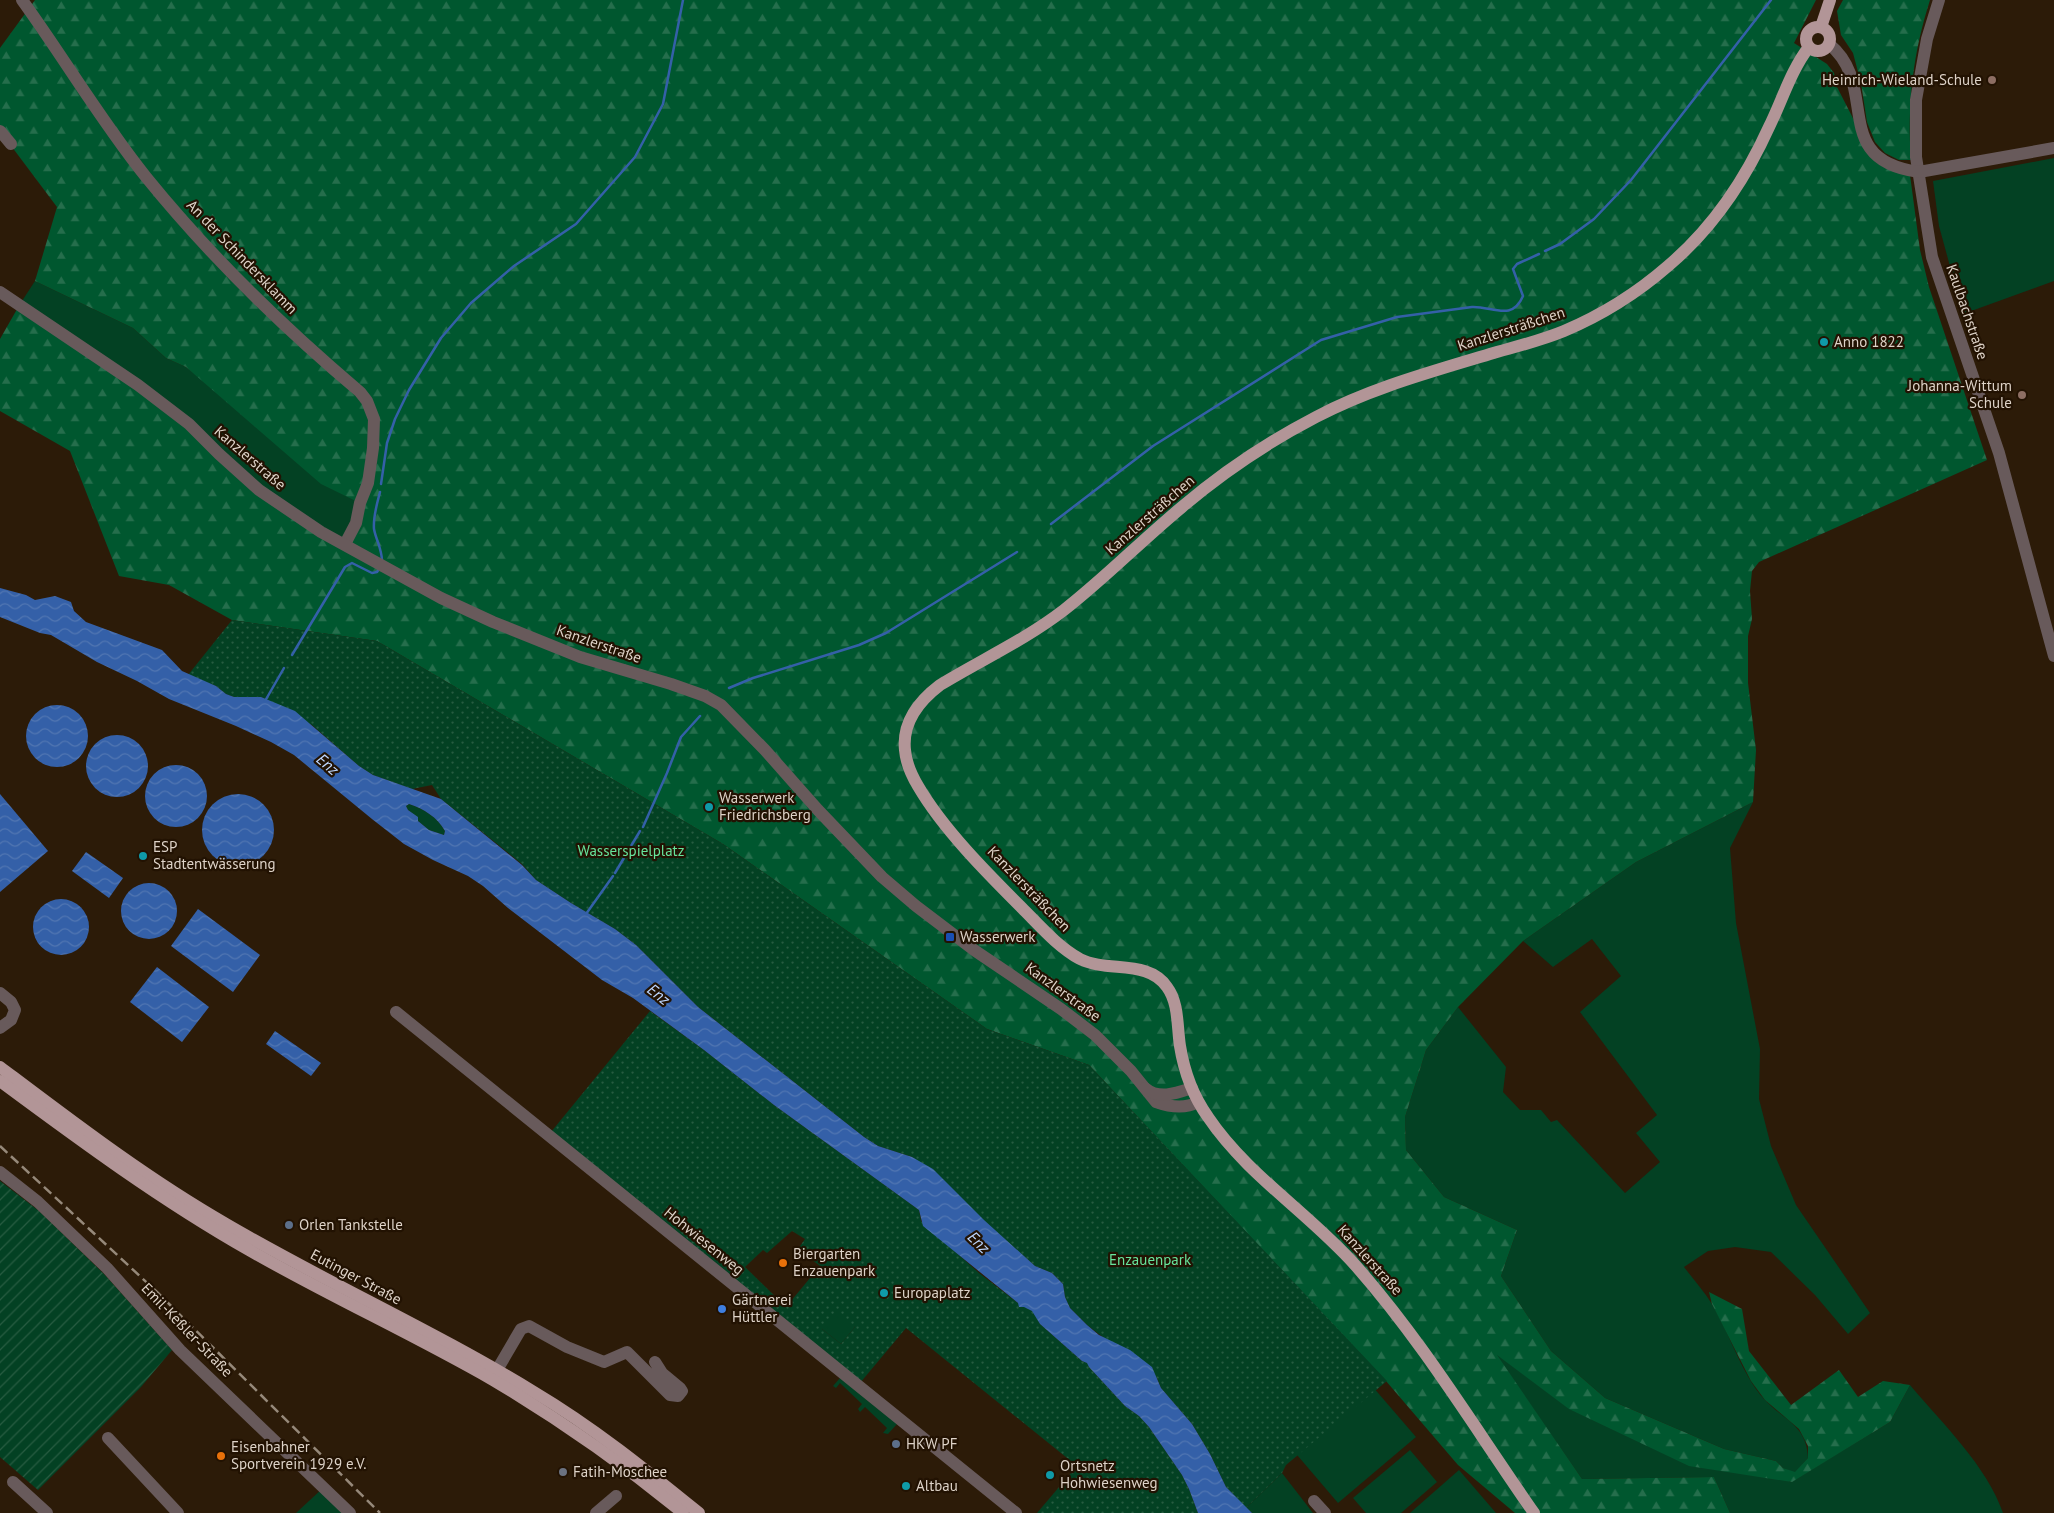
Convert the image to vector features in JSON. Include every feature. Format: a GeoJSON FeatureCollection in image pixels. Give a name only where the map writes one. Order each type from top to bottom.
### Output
{"type":"FeatureCollection","features":[{"type":"Feature","properties":{"kind":"main road"},"geometry":{"type":"LineString","coordinates":[[1821,27],[1830,0]]}},
{"type":"Feature","properties":{"kind":"main road"},"geometry":{"type":"LineString","coordinates":[[1813,27],[1825,28],[1830,36],[1829,44],[1820,51],[1809,47],[1806,40],[1807,32],[1813,27]]}},
{"type":"Feature","properties":{"kind":"main road","name":"Kanzlersträßchen"},"geometry":{"type":"LineString","coordinates":[[1198,1102],[1180,1046],[1175,1006],[1166,984],[1155,974],[1145,970],[1103,966],[1081,959],[1048,934],[1003,889],[962,844],[917,786],[905,750],[907,730],[912,715],[920,702],[940,685],[1015,643],[1062,611],[1196,495],[1252,454],[1282,436],[1341,405],[1390,385],[1562,332],[1603,312],[1646,285],[1686,250],[1720,211],[1735,190],[1763,141],[1798,64],[1809,47]]}},
{"type":"Feature","properties":{"kind":"main road","name":"Eutinger Straße"},"geometry":{"type":"LineString","coordinates":[[0,1067],[102,1142],[189,1202],[332,1283],[497,1370],[588,1427],[699,1513]]}},
{"type":"Feature","properties":{"kind":"main road","name":"Eutinger Straße"},"geometry":{"type":"LineString","coordinates":[[0,1081],[119,1169],[182,1211],[250,1251],[475,1370],[536,1406],[609,1455],[683,1513]]}},
{"type":"Feature","properties":{"kind":"main road","name":"Kanzlerstraße"},"geometry":{"type":"LineString","coordinates":[[1198,1102],[1234,1150],[1351,1260],[1386,1301],[1534,1513]]}},
{"type":"Feature","properties":{"kind":"street","name":"An der Schindersklamm"},"geometry":{"type":"LineString","coordinates":[[22,0],[122,144],[180,217],[227,269],[288,329],[360,392],[367,401],[374,419],[371,466],[356,523],[345,544]]}},
{"type":"Feature","properties":{"kind":"street","name":"Kaulbachstraße"},"geometry":{"type":"LineString","coordinates":[[1939,0],[1927,39],[1916,100],[1916,157],[1932,257],[1999,453],[2054,656]]}},
{"type":"Feature","properties":{"kind":"street"},"geometry":{"type":"LineString","coordinates":[[1829,44],[1841,55],[1847,64],[1854,83],[1860,128],[1866,145],[1877,158],[1892,165],[1903,170],[1919,172],[2054,148]]}},
{"type":"Feature","properties":{"kind":"street"},"geometry":{"type":"LineString","coordinates":[[0,131],[11,144]]}},
{"type":"Feature","properties":{"kind":"street","name":"Kanzlerstraße"},"geometry":{"type":"LineString","coordinates":[[0,292],[138,385],[188,424],[218,454],[259,490],[292,515],[441,598],[493,622],[580,657],[671,684],[705,696],[721,705],[882,877],[916,906],[974,950],[1061,1009],[1095,1035],[1131,1071],[1156,1102],[1190,1106],[1198,1102]]}},
{"type":"Feature","properties":{"kind":"street"},"geometry":{"type":"LineString","coordinates":[[0,993],[11,1002],[16,1010],[11,1020],[0,1028]]}},
{"type":"Feature","properties":{"kind":"street","name":"Hohwiesenweg"},"geometry":{"type":"LineString","coordinates":[[396,1012],[1016,1513]]}},
{"type":"Feature","properties":{"kind":"street","name":"Kanzlerstraße"},"geometry":{"type":"LineString","coordinates":[[1141,1085],[1159,1095],[1192,1088]]}},
{"type":"Feature","properties":{"kind":"street","name":"Emil-Keßler-Straße"},"geometry":{"type":"LineString","coordinates":[[0,1172],[38,1202],[106,1268],[180,1350],[350,1513]]}},
{"type":"Feature","properties":{"kind":"street"},"geometry":{"type":"LineString","coordinates":[[497,1370],[521,1329],[529,1326],[567,1347],[604,1362],[626,1352],[670,1395],[678,1396],[682,1391],[680,1388],[662,1373],[654,1362]]}},
{"type":"Feature","properties":{"kind":"street"},"geometry":{"type":"LineString","coordinates":[[108,1438],[178,1513]]}},
{"type":"Feature","properties":{"kind":"street"},"geometry":{"type":"LineString","coordinates":[[13,1482],[47,1513]]}},
{"type":"Feature","properties":{"kind":"street"},"geometry":{"type":"LineString","coordinates":[[596,1513],[616,1496]]}},
{"type":"Feature","properties":{"kind":"street"},"geometry":{"type":"LineString","coordinates":[[1314,1501],[1325,1513]]}},
{"type":"Feature","properties":{"kind":"green space"},"geometry":{"type":"Polygon","coordinates":[[[35,0],[1816,0],[1794,43],[1827,64],[1834,73],[1837,87],[1858,128],[1862,145],[1910,175],[1920,250],[1929,287],[1987,460],[1759,562],[1752,571],[1750,591],[1752,619],[1748,636],[1748,683],[1756,750],[1753,802],[1636,862],[1523,941],[1458,1007],[1426,1050],[1405,1117],[1406,1150],[1444,1197],[1517,1230],[1501,1276],[1551,1351],[1605,1398],[1724,1449],[1776,1461],[1783,1468],[1795,1472],[1808,1458],[1808,1446],[1799,1429],[1765,1400],[1751,1381],[1712,1304],[1709,1292],[1742,1309],[1749,1351],[1791,1405],[1839,1370],[1858,1397],[1883,1381],[1910,1385],[1890,1422],[1792,1482],[1689,1466],[1569,1409],[1497,1355],[1582,1479],[1714,1477],[1730,1513],[1515,1513],[1458,1465],[1386,1381],[1089,1065],[987,1029],[723,844],[377,641],[232,620],[169,585],[119,576],[70,451],[0,411],[0,339],[20,304],[138,385],[219,454],[345,544],[360,503],[321,484],[186,367],[166,358],[133,328],[35,281],[57,207],[0,131],[0,48],[35,0]]]}},
{"type":"Feature","properties":{"kind":"green space"},"geometry":{"type":"Polygon","coordinates":[[[1843,0],[1930,0],[1915,59],[1910,119],[1911,160],[1899,160],[1885,153],[1875,142],[1867,122],[1861,83],[1853,53],[1841,35],[1837,11],[1843,0]]]}},
{"type":"Feature","properties":{"kind":"green space"},"geometry":{"type":"Polygon","coordinates":[[[2054,158],[2054,281],[1963,314],[1939,226],[1933,181],[2054,158]]]}},
{"type":"Feature","properties":{"kind":"green space"},"geometry":{"type":"Polygon","coordinates":[[[35,281],[133,328],[166,358],[186,367],[360,503],[345,544],[321,532],[20,304],[35,281]]]}},
{"type":"Feature","properties":{"kind":"green space","name":"Enzauenpark"},"geometry":{"type":"Polygon","coordinates":[[[232,620],[377,641],[723,844],[987,1029],[1089,1065],[1387,1381],[1286,1465],[1282,1473],[1246,1508],[1226,1487],[1210,1454],[1192,1424],[1161,1388],[1157,1378],[1087,1325],[1070,1308],[1065,1297],[1063,1284],[1052,1273],[1035,1266],[912,1157],[878,1146],[864,1137],[698,1007],[636,945],[615,929],[536,880],[522,864],[441,799],[432,785],[412,789],[373,775],[359,766],[312,725],[271,702],[261,697],[234,697],[226,694],[216,686],[188,675],[232,620]]]}},
{"type":"Feature","properties":{"kind":"green space"},"geometry":{"type":"Polygon","coordinates":[[[1753,802],[1730,848],[1736,923],[1760,1049],[1759,1099],[1771,1146],[1796,1205],[1870,1313],[1848,1334],[1815,1295],[1771,1252],[1735,1247],[1708,1251],[1684,1267],[1712,1304],[1756,1389],[1771,1406],[1799,1430],[1807,1447],[1808,1458],[1795,1473],[1783,1468],[1776,1461],[1724,1449],[1605,1398],[1551,1351],[1501,1276],[1517,1230],[1444,1197],[1406,1150],[1405,1117],[1426,1050],[1458,1007],[1506,1067],[1503,1092],[1520,1110],[1541,1110],[1551,1122],[1557,1120],[1625,1193],[1660,1162],[1636,1133],[1657,1115],[1580,1012],[1621,976],[1592,939],[1553,967],[1523,941],[1636,862],[1753,802]]]}},
{"type":"Feature","properties":{"kind":"green space"},"geometry":{"type":"Polygon","coordinates":[[[409,804],[420,808],[434,818],[445,831],[444,835],[429,830],[418,821],[417,817],[408,810],[406,806],[409,804]]]}},
{"type":"Feature","properties":{"kind":"green space"},"geometry":{"type":"Polygon","coordinates":[[[650,1011],[704,1050],[774,1105],[919,1210],[921,1221],[979,1273],[1018,1303],[1033,1311],[1040,1324],[1082,1361],[1088,1363],[1089,1367],[1125,1406],[1139,1416],[1149,1427],[1182,1475],[1198,1513],[1037,1513],[1077,1466],[906,1328],[860,1383],[551,1132],[650,1011]],[[792,1231],[767,1253],[763,1250],[745,1267],[786,1307],[820,1266],[798,1249],[805,1239],[792,1231]],[[836,1312],[822,1329],[841,1344],[855,1327],[836,1312]]]}},
{"type":"Feature","properties":{"kind":"green space"},"geometry":{"type":"Polygon","coordinates":[[[0,1181],[39,1211],[104,1274],[172,1350],[141,1387],[38,1490],[0,1457],[0,1181]]]}},
{"type":"Feature","properties":{"kind":"green space"},"geometry":{"type":"Polygon","coordinates":[[[832,1280],[855,1327],[841,1344],[822,1329],[832,1280]]]}},
{"type":"Feature","properties":{"kind":"green space"},"geometry":{"type":"Polygon","coordinates":[[[1317,1322],[1416,1437],[1338,1503],[1240,1388],[1317,1322]]]}},
{"type":"Feature","properties":{"kind":"green space"},"geometry":{"type":"Polygon","coordinates":[[[1495,1354],[1791,1482],[1890,1422],[1910,1385],[1975,1462],[1996,1496],[2003,1513],[1730,1513],[1714,1477],[1582,1479],[1495,1354]]]}},
{"type":"Feature","properties":{"kind":"green space"},"geometry":{"type":"Polygon","coordinates":[[[840,1378],[897,1424],[888,1434],[883,1433],[887,1428],[865,1407],[860,1412],[858,1409],[862,1404],[840,1383],[836,1388],[833,1386],[840,1378]]]}},
{"type":"Feature","properties":{"kind":"green space"},"geometry":{"type":"Polygon","coordinates":[[[1410,1450],[1437,1482],[1401,1513],[1366,1513],[1353,1498],[1410,1450]]]}},
{"type":"Feature","properties":{"kind":"green space"},"geometry":{"type":"Polygon","coordinates":[[[1459,1470],[1496,1513],[1410,1513],[1459,1470]]]}},
{"type":"Feature","properties":{"kind":"green space"},"geometry":{"type":"Polygon","coordinates":[[[1282,1473],[1313,1513],[1252,1513],[1246,1508],[1282,1473]]]}},
{"type":"Feature","properties":{"kind":"green space"},"geometry":{"type":"Polygon","coordinates":[[[323,1488],[346,1513],[296,1513],[323,1488]]]}},
{"type":"Feature","properties":{"kind":"water","name":"Enz"},"geometry":{"type":"Polygon","coordinates":[[[0,588],[26,595],[35,600],[55,596],[71,602],[74,611],[86,622],[162,650],[182,671],[216,686],[226,694],[234,697],[261,697],[295,711],[359,766],[373,775],[441,799],[522,865],[536,880],[615,929],[636,945],[698,1007],[864,1137],[878,1146],[912,1157],[933,1169],[984,1220],[1035,1266],[1052,1273],[1063,1284],[1065,1297],[1070,1308],[1087,1325],[1099,1335],[1130,1350],[1152,1367],[1161,1388],[1192,1424],[1210,1454],[1226,1487],[1252,1513],[1198,1513],[1182,1475],[1149,1427],[1139,1416],[1125,1406],[1087,1363],[1082,1361],[1040,1324],[1032,1311],[1019,1307],[1018,1303],[923,1226],[919,1210],[774,1105],[633,998],[602,980],[508,908],[483,886],[468,876],[404,844],[294,755],[271,742],[169,699],[97,662],[51,635],[40,633],[0,617],[0,588]],[[409,804],[406,806],[408,810],[418,817],[418,821],[429,830],[444,835],[445,831],[430,814],[409,804]]]}},
{"type":"Feature","properties":{"kind":"water"},"geometry":{"type":"Polygon","coordinates":[[[57,705],[69,708],[79,714],[85,724],[88,736],[85,748],[79,758],[69,764],[57,767],[45,764],[35,758],[29,748],[26,736],[29,724],[35,714],[45,708],[57,705]]]}},
{"type":"Feature","properties":{"kind":"water"},"geometry":{"type":"Polygon","coordinates":[[[117,735],[129,738],[139,744],[145,754],[148,766],[145,778],[139,788],[129,794],[117,797],[105,794],[95,788],[89,778],[86,766],[89,754],[95,744],[105,738],[117,735]]]}},
{"type":"Feature","properties":{"kind":"water"},"geometry":{"type":"Polygon","coordinates":[[[176,765],[188,768],[198,774],[204,784],[207,796],[204,808],[198,818],[188,824],[176,827],[164,824],[154,818],[148,808],[145,796],[148,784],[154,774],[164,768],[176,765]]]}},
{"type":"Feature","properties":{"kind":"water"},"geometry":{"type":"Polygon","coordinates":[[[0,794],[48,851],[0,892],[0,794]]]}},
{"type":"Feature","properties":{"kind":"water"},"geometry":{"type":"Polygon","coordinates":[[[238,794],[258,800],[268,810],[274,830],[268,850],[258,860],[238,866],[218,860],[208,850],[202,830],[208,810],[218,800],[238,794]]]}},
{"type":"Feature","properties":{"kind":"water"},"geometry":{"type":"Polygon","coordinates":[[[86,852],[123,878],[109,898],[72,871],[86,852]]]}},
{"type":"Feature","properties":{"kind":"water"},"geometry":{"type":"Polygon","coordinates":[[[143,883],[155,883],[165,887],[173,895],[177,911],[173,927],[165,935],[155,939],[143,939],[133,935],[125,927],[121,917],[121,905],[125,895],[133,887],[143,883]]]}},
{"type":"Feature","properties":{"kind":"water"},"geometry":{"type":"Polygon","coordinates":[[[55,899],[67,899],[77,903],[85,911],[89,927],[85,943],[77,951],[67,955],[55,955],[45,951],[37,943],[33,933],[33,921],[37,911],[45,903],[55,899]]]}},
{"type":"Feature","properties":{"kind":"water"},"geometry":{"type":"Polygon","coordinates":[[[198,909],[260,955],[233,992],[171,946],[198,909]]]}},
{"type":"Feature","properties":{"kind":"water"},"geometry":{"type":"Polygon","coordinates":[[[157,967],[209,1007],[182,1042],[130,1002],[157,967]]]}},
{"type":"Feature","properties":{"kind":"water"},"geometry":{"type":"Polygon","coordinates":[[[275,1031],[321,1063],[311,1076],[266,1044],[275,1031]]]}},
{"type":"Feature","properties":{"kind":"waterway"},"geometry":{"type":"LineString","coordinates":[[381,484],[387,443],[395,419],[409,390],[441,338],[471,303],[514,266],[576,224],[635,157],[663,104],[683,0]]}},
{"type":"Feature","properties":{"kind":"waterway"},"geometry":{"type":"LineString","coordinates":[[1545,251],[1560,244],[1594,219],[1631,180],[1771,0]]}},
{"type":"Feature","properties":{"kind":"waterway"},"geometry":{"type":"LineString","coordinates":[[1051,524],[1153,446],[1321,340],[1397,317],[1472,307],[1501,311],[1513,309],[1523,296],[1513,269],[1517,264],[1539,254]]}},
{"type":"Feature","properties":{"kind":"waterway"},"geometry":{"type":"LineString","coordinates":[[380,492],[374,529],[382,561]]}},
{"type":"Feature","properties":{"kind":"waterway"},"geometry":{"type":"LineString","coordinates":[[729,688],[753,678],[859,645],[886,633],[1017,552]]}},
{"type":"Feature","properties":{"kind":"waterway"},"geometry":{"type":"LineString","coordinates":[[292,655],[345,567],[352,563],[372,573],[377,572],[379,569]]}},
{"type":"Feature","properties":{"kind":"waterway"},"geometry":{"type":"LineString","coordinates":[[265,701],[284,668]]}},
{"type":"Feature","properties":{"kind":"waterway"},"geometry":{"type":"LineString","coordinates":[[643,827],[681,737],[700,716]]}},
{"type":"Feature","properties":{"kind":"waterway"},"geometry":{"type":"LineString","coordinates":[[615,873],[640,831]]}},
{"type":"Feature","properties":{"kind":"waterway"},"geometry":{"type":"LineString","coordinates":[[586,914],[613,876]]}},
{"type":"Feature","properties":{"kind":"railway"},"geometry":{"type":"LineString","coordinates":[[0,1146],[157,1292],[380,1513]]}},
{"type":"Feature","properties":{"kind":"place","name":"Heinrich-Wieland-Schule"},"geometry":{"type":"Point","coordinates":[1992,80]}},
{"type":"Feature","properties":{"kind":"place","name":"Anno 1822"},"geometry":{"type":"Point","coordinates":[1824,342]}},
{"type":"Feature","properties":{"kind":"place","name":"Johanna-Wittum Schule"},"geometry":{"type":"Point","coordinates":[2022,395]}},
{"type":"Feature","properties":{"kind":"place","name":"Wasserwerk Friedrichsberg"},"geometry":{"type":"Point","coordinates":[709,807]}},
{"type":"Feature","properties":{"kind":"place","name":"ESP Stadtentwässerung"},"geometry":{"type":"Point","coordinates":[143,856]}},
{"type":"Feature","properties":{"kind":"place","name":"Wasserwerk"},"geometry":{"type":"Point","coordinates":[950,937]}},
{"type":"Feature","properties":{"kind":"place","name":"Orlen Tankstelle"},"geometry":{"type":"Point","coordinates":[289,1225]}},
{"type":"Feature","properties":{"kind":"place","name":"Biergarten Enzauenpark"},"geometry":{"type":"Point","coordinates":[783,1263]}},
{"type":"Feature","properties":{"kind":"place","name":"Europaplatz"},"geometry":{"type":"Point","coordinates":[884,1293]}},
{"type":"Feature","properties":{"kind":"place","name":"Gärtnerei Hüttler"},"geometry":{"type":"Point","coordinates":[722,1309]}},
{"type":"Feature","properties":{"kind":"place","name":"HKW PF"},"geometry":{"type":"Point","coordinates":[896,1444]}},
{"type":"Feature","properties":{"kind":"place","name":"Eisenbahner Sportverein 1929 e.V."},"geometry":{"type":"Point","coordinates":[221,1456]}},
{"type":"Feature","properties":{"kind":"place","name":"Fatih-Moschee"},"geometry":{"type":"Point","coordinates":[563,1472]}},
{"type":"Feature","properties":{"kind":"place","name":"Ortsnetz Hohwiesenweg"},"geometry":{"type":"Point","coordinates":[1050,1475]}},
{"type":"Feature","properties":{"kind":"place","name":"Altbau"},"geometry":{"type":"Point","coordinates":[906,1486]}},
{"type":"Feature","properties":{"kind":"park label","name":"Wasserspielplatz"},"geometry":{"type":"Point","coordinates":[631,851]}}]}
